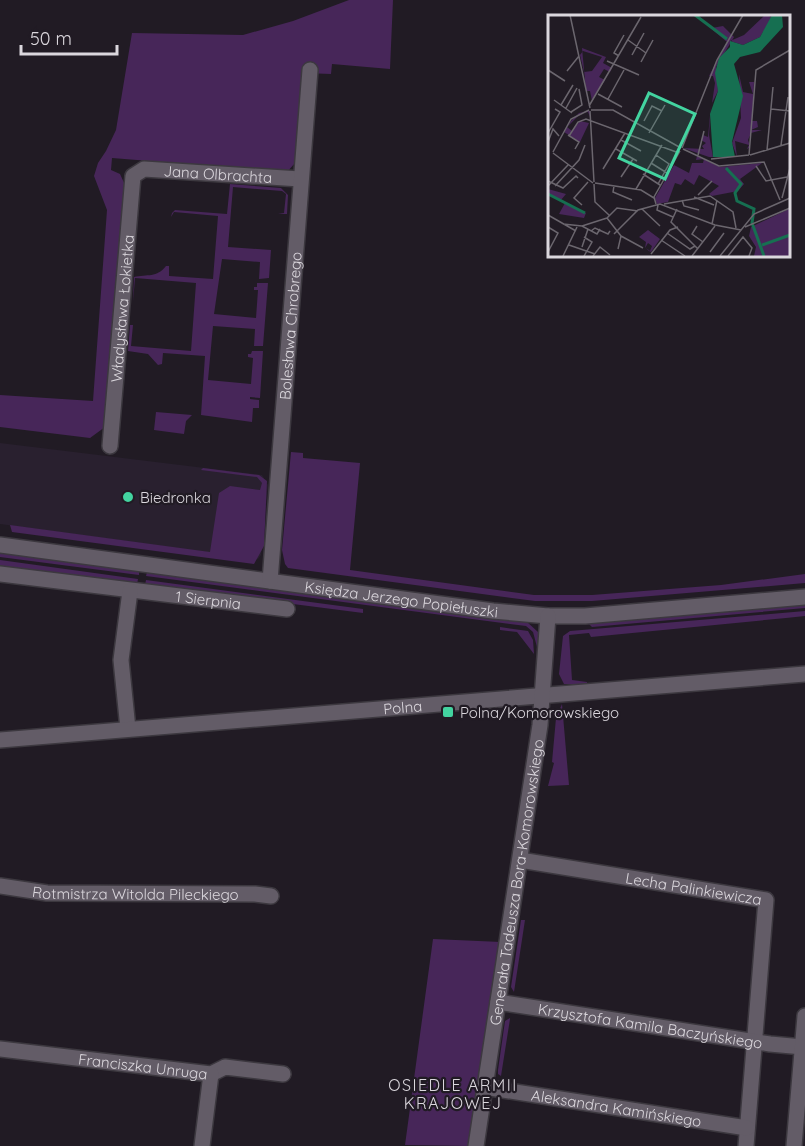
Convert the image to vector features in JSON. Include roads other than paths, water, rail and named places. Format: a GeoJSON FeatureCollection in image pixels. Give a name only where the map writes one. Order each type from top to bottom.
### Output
{"type":"FeatureCollection","features":[{"type":"Feature","properties":{"kind":"street","name":"Bolesława Chrobrego"},"geometry":{"type":"LineString","coordinates":[[270,581],[310,70]]}},
{"type":"Feature","properties":{"kind":"street","name":"Jana Olbrachta"},"geometry":{"type":"LineString","coordinates":[[136,173],[144,169],[300,179]]}},
{"type":"Feature","properties":{"kind":"street","name":"Władysława Łokietka"},"geometry":{"type":"LineString","coordinates":[[110,447],[132,180],[136,173]]}},
{"type":"Feature","properties":{"kind":"street","name":"Księdza Jerzego Popiełuszki"},"geometry":{"type":"LineString","coordinates":[[0,545],[493,611],[548,616],[638,613],[805,597]]}},
{"type":"Feature","properties":{"kind":"street","name":"1 Sierpnia"},"geometry":{"type":"LineString","coordinates":[[0,574],[287,609]]}},
{"type":"Feature","properties":{"kind":"street"},"geometry":{"type":"LineString","coordinates":[[128,729],[121,660],[130,591]]}},
{"type":"Feature","properties":{"kind":"street","name":"Generała Tadeusza Bora-Komorowskiego"},"geometry":{"type":"LineString","coordinates":[[476,1146],[540,725],[548,616]]}},
{"type":"Feature","properties":{"kind":"street","name":"Polna"},"geometry":{"type":"LineString","coordinates":[[0,740],[805,674]]}},
{"type":"Feature","properties":{"kind":"street","name":"Lecha Palinkiewicza"},"geometry":{"type":"LineString","coordinates":[[520,860],[766,900],[746,1146]]}},
{"type":"Feature","properties":{"kind":"street","name":"Rotmistrza Witolda Pileckiego"},"geometry":{"type":"LineString","coordinates":[[0,886],[47,893],[271,896]]}},
{"type":"Feature","properties":{"kind":"street","name":"Krzysztofa Kamila Baczyńskiego"},"geometry":{"type":"LineString","coordinates":[[498,1002],[803,1047]]}},
{"type":"Feature","properties":{"kind":"street"},"geometry":{"type":"LineString","coordinates":[[794,1146],[805,1016]]}},
{"type":"Feature","properties":{"kind":"street","name":"Franciszka Unruga"},"geometry":{"type":"LineString","coordinates":[[0,1049],[211,1074],[225,1067],[283,1074]]}},
{"type":"Feature","properties":{"kind":"street"},"geometry":{"type":"LineString","coordinates":[[202,1146],[211,1074]]}},
{"type":"Feature","properties":{"kind":"street","name":"Aleksandra Kamińskiego"},"geometry":{"type":"LineString","coordinates":[[484,1087],[747,1128]]}},
{"type":"Feature","properties":{"kind":"place","name":"Biedronka"},"geometry":{"type":"Point","coordinates":[128,497]}},
{"type":"Feature","properties":{"kind":"place","name":"Polna/Komorowskiego"},"geometry":{"type":"Point","coordinates":[448,712]}},
{"type":"Feature","properties":{"kind":"district","name":"OSIEDLE ARMII KRAJOWEJ"},"geometry":{"type":"Point","coordinates":[453,1094]}}]}
